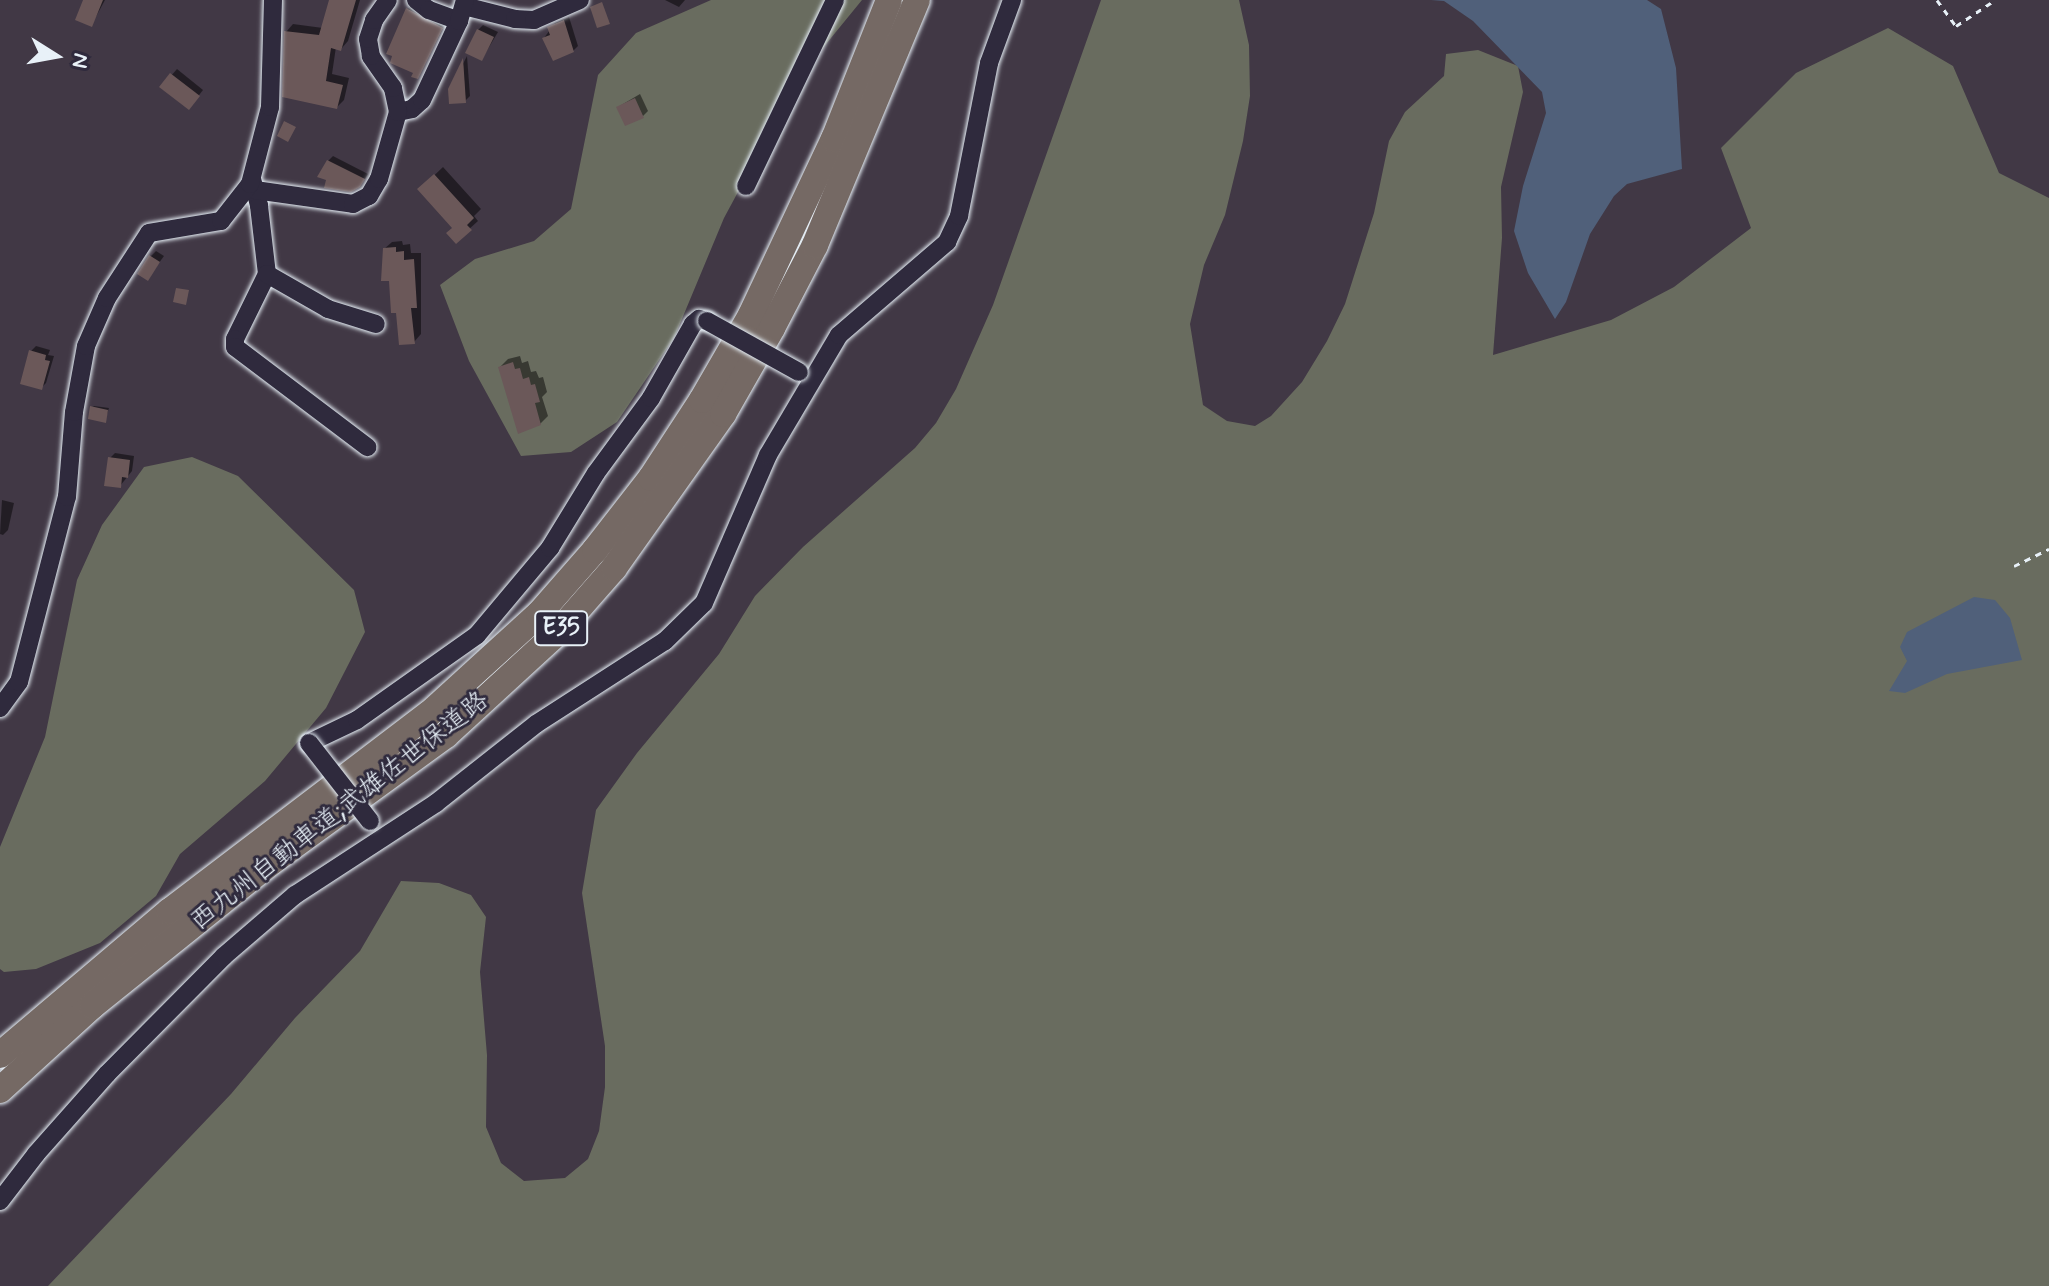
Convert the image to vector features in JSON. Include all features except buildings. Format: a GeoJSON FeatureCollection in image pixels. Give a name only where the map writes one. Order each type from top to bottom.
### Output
{"type":"FeatureCollection","features":[{"type":"Feature","properties":{"kind":"highway","name":"西九州自動車道;武雄佐世保道路"},"geometry":{"type":"LineString","coordinates":[[0,1055],[170,911],[429,714],[539,614],[595,550],[651,478],[702,400],[751,315],[834,139],[886,0]]}},
{"type":"Feature","properties":{"kind":"highway","name":"西九州自動車道;武雄佐世保道路"},"geometry":{"type":"LineString","coordinates":[[0,1090],[92,1006],[271,862],[446,735],[558,632],[614,568],[714,428],[772,328],[815,245],[920,0]]}},
{"type":"Feature","properties":{"kind":"street"},"geometry":{"type":"LineString","coordinates":[[273,0],[270,107],[253,185],[267,274],[235,339],[235,347],[367,447]]}},
{"type":"Feature","properties":{"kind":"street"},"geometry":{"type":"LineString","coordinates":[[253,185],[341,203],[363,200],[379,179],[398,112],[393,88],[371,56],[368,39],[374,20],[388,0]]}},
{"type":"Feature","properties":{"kind":"street"},"geometry":{"type":"LineString","coordinates":[[416,0],[429,10],[463,9],[534,20],[580,0]]}},
{"type":"Feature","properties":{"kind":"street"},"geometry":{"type":"LineString","coordinates":[[746,186],[835,0]]}},
{"type":"Feature","properties":{"kind":"street"},"geometry":{"type":"LineString","coordinates":[[0,1201],[36,1154],[107,1074],[224,956],[295,895],[376,828],[436,803],[536,724],[682,629],[704,603],[805,375],[850,324],[916,273],[947,242],[959,216],[989,63],[1012,0]]}},
{"type":"Feature","properties":{"kind":"street"},"geometry":{"type":"LineString","coordinates":[[398,112],[412,109],[422,100],[463,9]]}},
{"type":"Feature","properties":{"kind":"street"},"geometry":{"type":"LineString","coordinates":[[0,708],[19,682],[43,594],[67,497],[74,412],[86,346],[107,298],[149,233],[221,221],[253,185]]}},
{"type":"Feature","properties":{"kind":"street"},"geometry":{"type":"LineString","coordinates":[[267,274],[328,309],[376,324]]}},
{"type":"Feature","properties":{"kind":"street"},"geometry":{"type":"LineString","coordinates":[[376,828],[309,743],[357,720],[477,635],[550,548],[596,473],[651,398],[693,324],[699,319],[707,321],[805,375]]}},
{"type":"Feature","properties":{"kind":"path"},"geometry":{"type":"LineString","coordinates":[[1937,0],[1956,26],[1995,0]]}},
{"type":"Feature","properties":{"kind":"path"},"geometry":{"type":"LineString","coordinates":[[2014,566],[2049,549]]}},
{"type":"Feature","properties":{"kind":"shaded area"},"geometry":{"type":"Polygon","coordinates":[[[711,0],[862,0],[822,49],[779,116],[724,218],[674,338],[617,422],[571,452],[521,456],[469,361],[440,285],[475,259],[534,241],[571,209],[598,75],[636,33],[711,0]]]}},
{"type":"Feature","properties":{"kind":"shaded area"},"geometry":{"type":"Polygon","coordinates":[[[1101,0],[1239,0],[1249,45],[1250,96],[1243,141],[1225,215],[1204,265],[1190,324],[1203,405],[1227,421],[1255,426],[1271,416],[1302,382],[1327,341],[1345,304],[1374,213],[1389,141],[1405,112],[1444,76],[1446,54],[1478,50],[1518,66],[1523,92],[1501,187],[1502,238],[1493,355],[1611,320],[1674,287],[1751,228],[1721,148],[1796,73],[1888,28],[1953,66],[1999,173],[2049,198],[2049,1286],[48,1286],[231,1094],[295,1018],[360,951],[401,881],[439,883],[471,895],[486,917],[480,972],[487,1055],[486,1127],[501,1163],[524,1181],[565,1178],[588,1159],[599,1131],[605,1087],[605,1046],[582,893],[596,810],[637,753],[719,654],[755,596],[803,547],[915,448],[936,423],[956,389],[993,305],[1101,0]]]}},
{"type":"Feature","properties":{"kind":"shaded area"},"geometry":{"type":"Polygon","coordinates":[[[192,457],[238,476],[354,590],[365,632],[326,708],[265,781],[180,854],[156,896],[100,943],[36,969],[4,972],[0,969],[0,847],[45,737],[77,580],[102,525],[144,467],[192,457]]]}},
{"type":"Feature","properties":{"kind":"water"},"geometry":{"type":"Polygon","coordinates":[[[1431,0],[1647,0],[1661,9],[1676,68],[1682,169],[1627,184],[1614,196],[1590,234],[1566,302],[1555,319],[1528,273],[1514,231],[1523,186],[1546,113],[1542,92],[1473,21],[1444,1],[1431,0]]]}},
{"type":"Feature","properties":{"kind":"water"},"geometry":{"type":"Polygon","coordinates":[[[1974,597],[1995,600],[2010,618],[2022,660],[1947,674],[1905,693],[1889,691],[1907,661],[1900,647],[1907,632],[1974,597]]]}}]}
